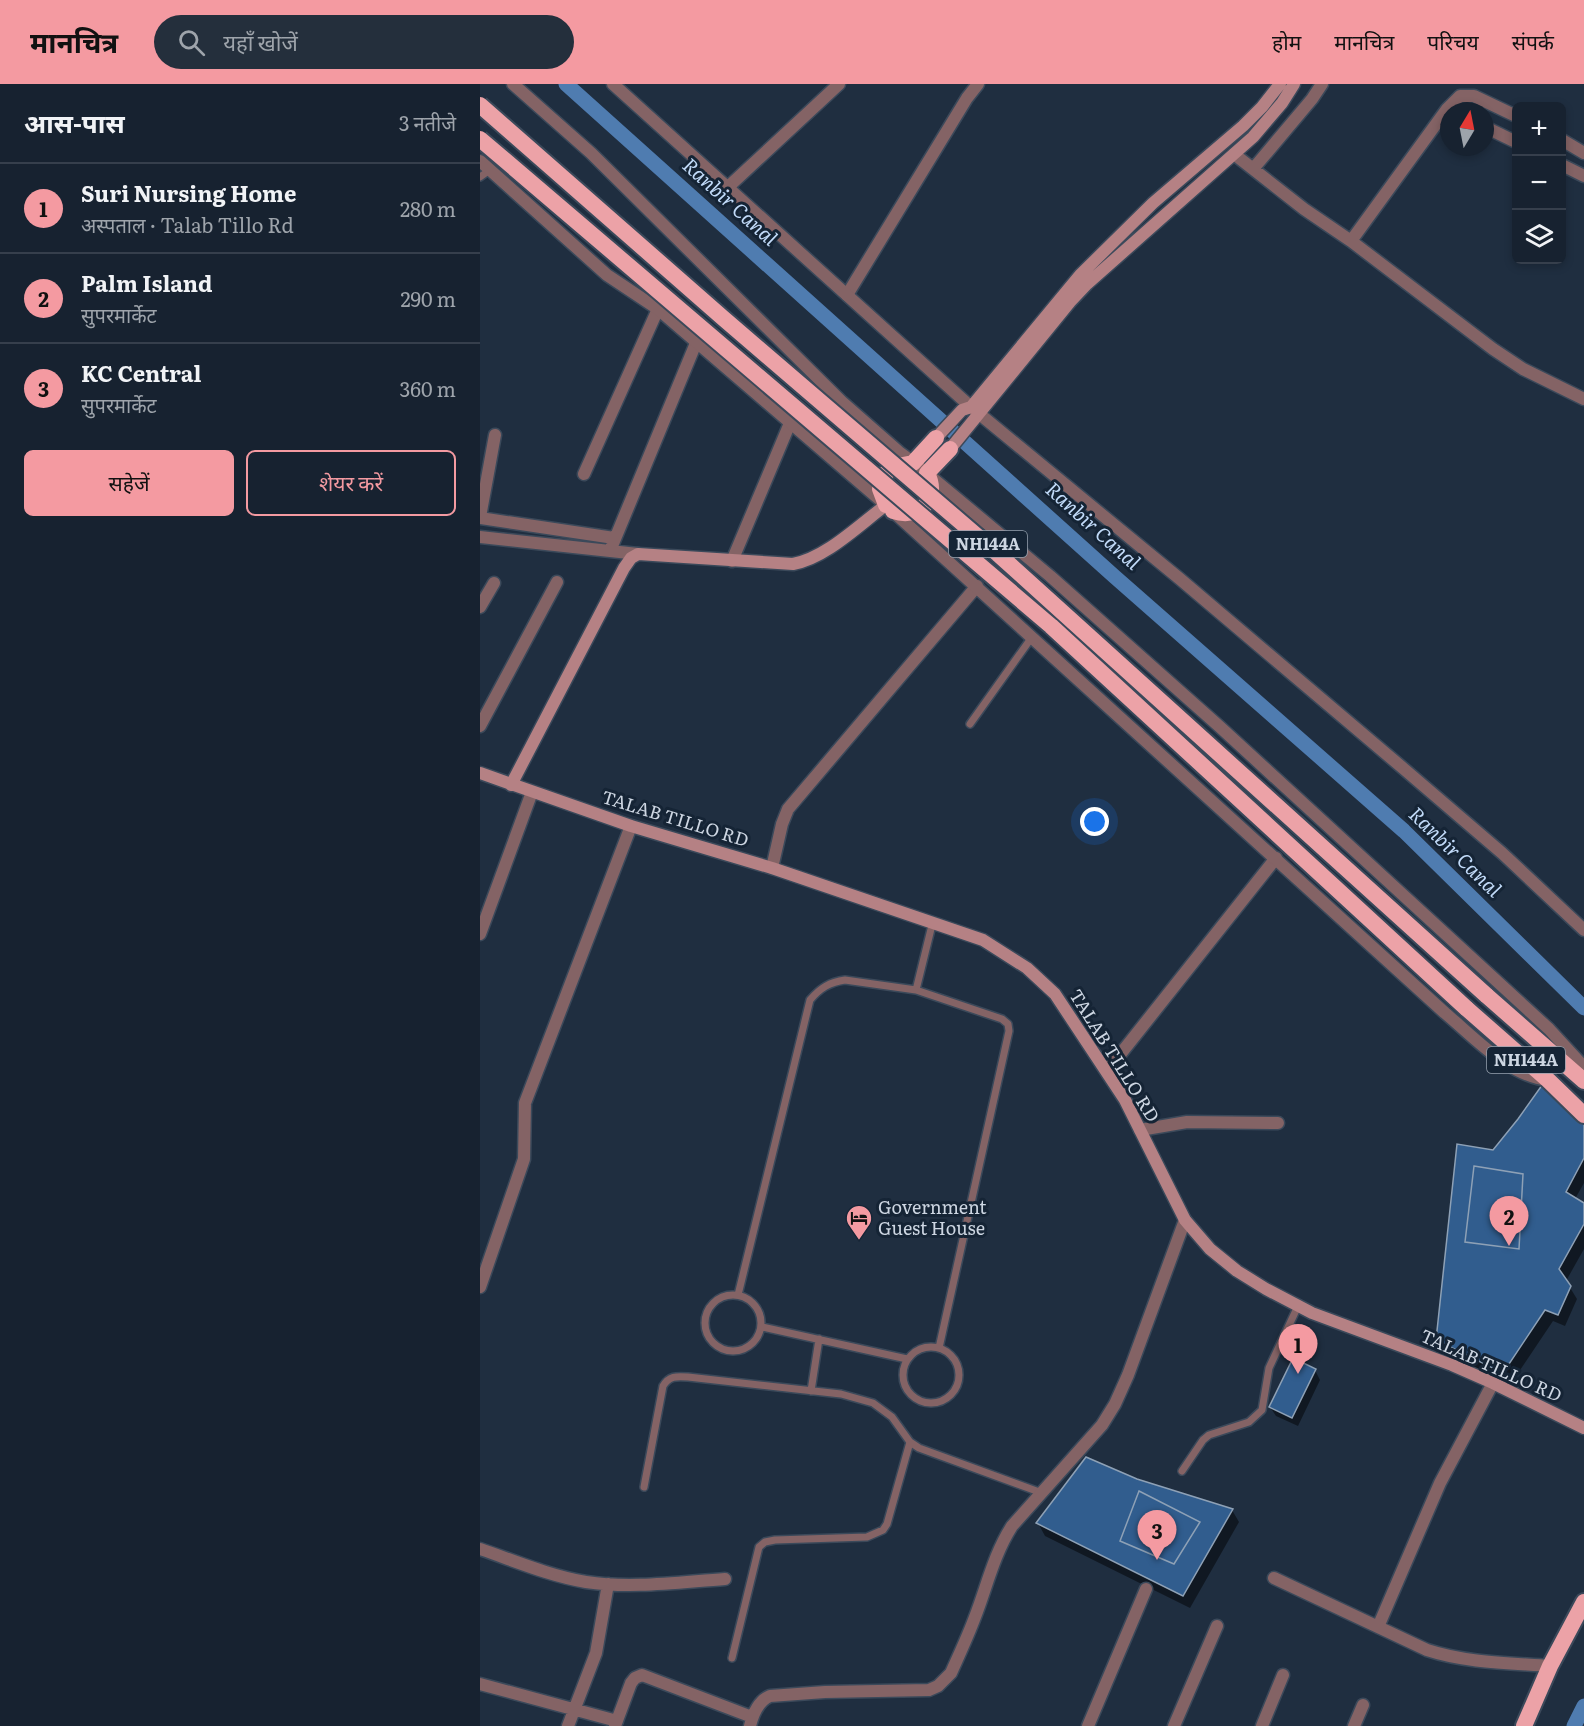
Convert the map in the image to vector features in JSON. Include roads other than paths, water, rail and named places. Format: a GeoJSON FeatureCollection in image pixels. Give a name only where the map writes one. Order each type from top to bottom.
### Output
{"type":"FeatureCollection","features":[{"type":"Feature","properties":{"kind":"highway","name":"NH144A"},"geometry":{"type":"LineString","coordinates":[[480,105],[998,554],[1584,1081]]}},
{"type":"Feature","properties":{"kind":"highway","name":"NH144A"},"geometry":{"type":"LineString","coordinates":[[480,139],[1051,626],[1584,1115]]}},
{"type":"Feature","properties":{"kind":"highway"},"geometry":{"type":"LineString","coordinates":[[920,468],[936,438]]}},
{"type":"Feature","properties":{"kind":"highway"},"geometry":{"type":"LineString","coordinates":[[920,468],[931,485],[931,493],[924,507],[909,514],[889,508],[880,489],[886,472],[892,467],[920,468],[950,449]]}},
{"type":"Feature","properties":{"kind":"highway"},"geometry":{"type":"LineString","coordinates":[[1524,1726],[1550,1666],[1584,1602]]}},
{"type":"Feature","properties":{"kind":"main road"},"geometry":{"type":"LineString","coordinates":[[950,449],[971,412],[1080,275],[1153,203],[1244,126],[1280,84]]}},
{"type":"Feature","properties":{"kind":"main road"},"geometry":{"type":"LineString","coordinates":[[936,438],[971,412],[1087,284],[1234,154],[1270,118],[1294,84]]}},
{"type":"Feature","properties":{"kind":"main road"},"geometry":{"type":"LineString","coordinates":[[511,785],[624,568],[632,558],[638,554],[793,564],[804,562],[819,555],[889,508]]}},
{"type":"Feature","properties":{"kind":"main road","name":"TALAB TILLO RD"},"geometry":{"type":"LineString","coordinates":[[480,773],[631,826],[772,867],[983,940],[1027,968],[1055,994],[1125,1100],[1185,1220],[1210,1249],[1237,1271],[1312,1313],[1420,1352],[1493,1383],[1584,1428]]}},
{"type":"Feature","properties":{"kind":"street"},"geometry":{"type":"LineString","coordinates":[[513,84],[591,153],[835,394],[899,452],[1050,576],[1220,727],[1549,1029],[1584,1067]]}},
{"type":"Feature","properties":{"kind":"street"},"geometry":{"type":"LineString","coordinates":[[614,84],[847,295],[971,412],[1180,579],[1502,853],[1584,930]]}},
{"type":"Feature","properties":{"kind":"street"},"geometry":{"type":"LineString","coordinates":[[727,188],[839,84]]}},
{"type":"Feature","properties":{"kind":"street"},"geometry":{"type":"LineString","coordinates":[[847,295],[967,98],[978,84]]}},
{"type":"Feature","properties":{"kind":"street"},"geometry":{"type":"LineString","coordinates":[[1253,169],[1322,84]]}},
{"type":"Feature","properties":{"kind":"street"},"geometry":{"type":"LineString","coordinates":[[1455,102],[1460,96],[1467,95],[1490,102]]}},
{"type":"Feature","properties":{"kind":"street"},"geometry":{"type":"LineString","coordinates":[[1494,104],[1512,114]]}},
{"type":"Feature","properties":{"kind":"street"},"geometry":{"type":"LineString","coordinates":[[1351,241],[1440,122]]}},
{"type":"Feature","properties":{"kind":"street"},"geometry":{"type":"LineString","coordinates":[[1494,131],[1512,140]]}},
{"type":"Feature","properties":{"kind":"street"},"geometry":{"type":"LineString","coordinates":[[1566,142],[1584,153]]}},
{"type":"Feature","properties":{"kind":"street"},"geometry":{"type":"LineString","coordinates":[[1234,154],[1304,209],[1351,241],[1493,349],[1523,369],[1584,399]]}},
{"type":"Feature","properties":{"kind":"street"},"geometry":{"type":"LineString","coordinates":[[1566,167],[1584,176]]}},
{"type":"Feature","properties":{"kind":"street"},"geometry":{"type":"LineString","coordinates":[[483,170],[607,275],[658,309],[889,508],[1462,1027],[1498,1057],[1521,1072],[1533,1078],[1548,1080]]}},
{"type":"Feature","properties":{"kind":"street"},"geometry":{"type":"LineString","coordinates":[[584,474],[658,309]]}},
{"type":"Feature","properties":{"kind":"street"},"geometry":{"type":"LineString","coordinates":[[610,551],[696,343]]}},
{"type":"Feature","properties":{"kind":"street"},"geometry":{"type":"LineString","coordinates":[[732,561],[790,423]]}},
{"type":"Feature","properties":{"kind":"street"},"geometry":{"type":"LineString","coordinates":[[495,435],[480,518],[614,538]]}},
{"type":"Feature","properties":{"kind":"street"},"geometry":{"type":"LineString","coordinates":[[508,540],[510,522]]}},
{"type":"Feature","properties":{"kind":"street"},"geometry":{"type":"LineString","coordinates":[[526,542],[528,525]]}},
{"type":"Feature","properties":{"kind":"street"},"geometry":{"type":"LineString","coordinates":[[480,537],[638,554]]}},
{"type":"Feature","properties":{"kind":"street"},"geometry":{"type":"LineString","coordinates":[[480,726],[557,582]]}},
{"type":"Feature","properties":{"kind":"street"},"geometry":{"type":"LineString","coordinates":[[480,606],[494,583]]}},
{"type":"Feature","properties":{"kind":"street"},"geometry":{"type":"LineString","coordinates":[[772,867],[788,809],[977,586]]}},
{"type":"Feature","properties":{"kind":"street"},"geometry":{"type":"LineString","coordinates":[[480,934],[532,792]]}},
{"type":"Feature","properties":{"kind":"street"},"geometry":{"type":"LineString","coordinates":[[480,1287],[524,1159],[525,1103],[631,826]]}},
{"type":"Feature","properties":{"kind":"street"},"geometry":{"type":"LineString","coordinates":[[1107,1071],[1276,858]]}},
{"type":"Feature","properties":{"kind":"street"},"geometry":{"type":"LineString","coordinates":[[1140,1130],[1195,1121],[1278,1123]]}},
{"type":"Feature","properties":{"kind":"street"},"geometry":{"type":"LineString","coordinates":[[480,1684],[574,1709],[616,1723],[632,1683],[635,1678],[642,1675],[751,1721],[764,1698],[776,1694],[929,1690],[938,1686],[951,1673],[975,1617],[1000,1545],[1012,1526],[1102,1425],[1115,1404],[1128,1375],[1185,1220]]}},
{"type":"Feature","properties":{"kind":"street"},"geometry":{"type":"LineString","coordinates":[[1378,1627],[1440,1483],[1493,1383]]}},
{"type":"Feature","properties":{"kind":"street"},"geometry":{"type":"LineString","coordinates":[[480,1550],[587,1582],[608,1584],[725,1579]]}},
{"type":"Feature","properties":{"kind":"street"},"geometry":{"type":"LineString","coordinates":[[1274,1578],[1427,1650],[1447,1656],[1550,1666]]}},
{"type":"Feature","properties":{"kind":"street"},"geometry":{"type":"LineString","coordinates":[[568,1726],[596,1653],[608,1584]]}},
{"type":"Feature","properties":{"kind":"street"},"geometry":{"type":"LineString","coordinates":[[1089,1726],[1146,1589]]}},
{"type":"Feature","properties":{"kind":"street"},"geometry":{"type":"LineString","coordinates":[[1174,1726],[1217,1626]]}},
{"type":"Feature","properties":{"kind":"street"},"geometry":{"type":"LineString","coordinates":[[1262,1726],[1283,1675]]}},
{"type":"Feature","properties":{"kind":"street"},"geometry":{"type":"LineString","coordinates":[[1354,1726],[1363,1705]]}},
{"type":"Feature","properties":{"kind":"lane"},"geometry":{"type":"LineString","coordinates":[[970,724],[1032,638]]}},
{"type":"Feature","properties":{"kind":"lane"},"geometry":{"type":"LineString","coordinates":[[916,990],[933,921]]}},
{"type":"Feature","properties":{"kind":"lane"},"geometry":{"type":"LineString","coordinates":[[738,1295],[810,1000],[824,986],[845,980],[916,990],[1002,1019],[1008,1024],[1009,1031],[939,1348]]}},
{"type":"Feature","properties":{"kind":"lane"},"geometry":{"type":"LineString","coordinates":[[728,1294],[738,1295],[754,1304],[759,1311],[762,1327],[758,1338],[751,1345],[743,1349],[725,1350],[710,1340],[706,1331],[706,1312],[719,1298],[728,1294]]}},
{"type":"Feature","properties":{"kind":"lane"},"geometry":{"type":"LineString","coordinates":[[1182,1471],[1203,1440],[1209,1435],[1249,1422],[1262,1410],[1269,1368],[1298,1306]]}},
{"type":"Feature","properties":{"kind":"lane"},"geometry":{"type":"LineString","coordinates":[[762,1327],[907,1359]]}},
{"type":"Feature","properties":{"kind":"lane"},"geometry":{"type":"LineString","coordinates":[[811,1391],[819,1339]]}},
{"type":"Feature","properties":{"kind":"lane"},"geometry":{"type":"LineString","coordinates":[[939,1348],[947,1352],[954,1359],[959,1377],[951,1395],[934,1403],[915,1398],[908,1392],[903,1376],[907,1359],[921,1349],[939,1348]]}},
{"type":"Feature","properties":{"kind":"lane"},"geometry":{"type":"LineString","coordinates":[[644,1487],[663,1386],[667,1379],[675,1376],[841,1394],[873,1403],[892,1417],[910,1442],[928,1452],[1042,1493]]}},
{"type":"Feature","properties":{"kind":"lane"},"geometry":{"type":"LineString","coordinates":[[732,1658],[759,1547],[765,1542],[775,1540],[867,1537],[883,1530],[887,1524],[910,1442]]}},
{"type":"Feature","properties":{"kind":"waterway","name":"Ranbir Canal"},"geometry":{"type":"LineString","coordinates":[[566,84],[1115,577],[1404,831],[1584,1008]]}},
{"type":"Feature","properties":{"kind":"waterway","name":"Ranbir Canal"},"geometry":{"type":"LineString","coordinates":[[1574,1726],[1584,1706]]}},
{"type":"Feature","properties":{"kind":"place","name":"Government Guest House"},"geometry":{"type":"Point","coordinates":[859,1241]}},
{"type":"Feature","properties":{"kind":"place","name":"Palm Island"},"geometry":{"type":"Point","coordinates":[1509,1246]}},
{"type":"Feature","properties":{"kind":"place","name":"Suri Nursing Home"},"geometry":{"type":"Point","coordinates":[1298,1374]}},
{"type":"Feature","properties":{"kind":"place","name":"KC Central"},"geometry":{"type":"Point","coordinates":[1157,1560]}}]}
